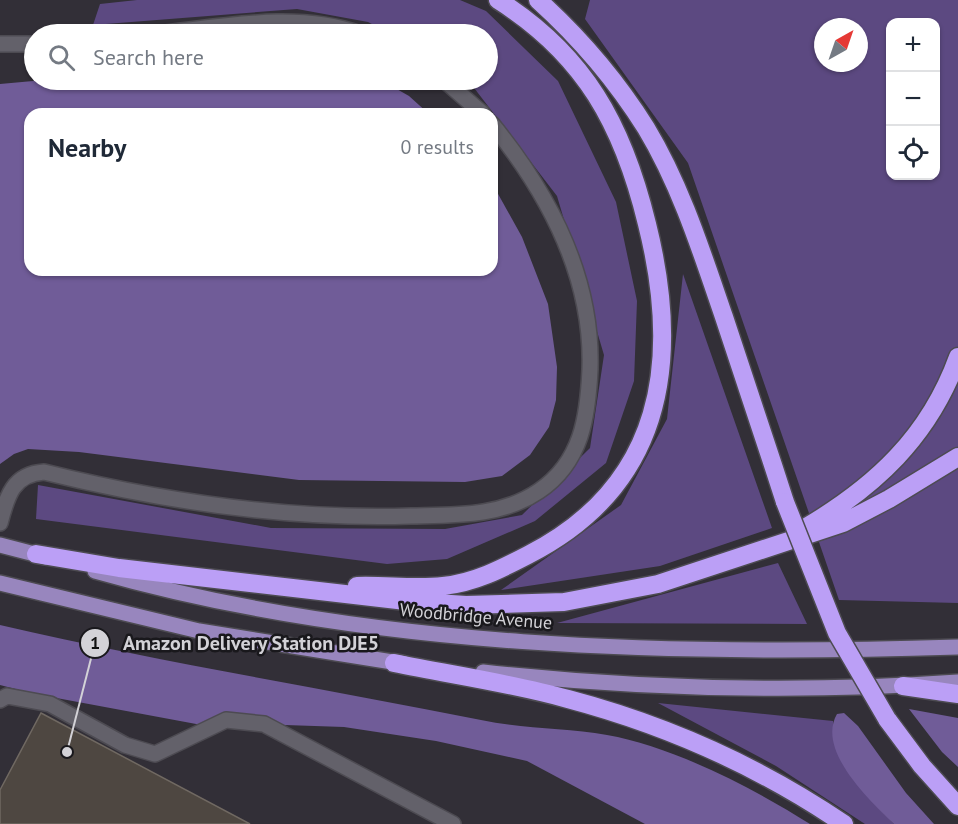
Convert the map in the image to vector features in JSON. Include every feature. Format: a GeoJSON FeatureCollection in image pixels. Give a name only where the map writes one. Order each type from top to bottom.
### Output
{"type":"FeatureCollection","features":[{"type":"Feature","properties":{"kind":"highway"},"geometry":{"type":"LineString","coordinates":[[285,587],[443,586],[484,577],[568,532],[593,510],[626,470],[647,428],[659,391],[664,344],[661,290],[637,184],[617,133],[585,76],[547,34],[498,0]]}},
{"type":"Feature","properties":{"kind":"highway"},"geometry":{"type":"LineString","coordinates":[[538,0],[569,27],[606,71],[646,129],[676,186],[701,248],[785,502],[837,633],[887,719],[922,766],[958,805]]}},
{"type":"Feature","properties":{"kind":"highway"},"geometry":{"type":"LineString","coordinates":[[756,554],[846,503],[887,468],[915,438],[935,407],[958,357]]}},
{"type":"Feature","properties":{"kind":"highway"},"geometry":{"type":"LineString","coordinates":[[36,554],[119,568],[466,605],[564,602],[658,584],[756,554],[843,523],[889,499],[958,457]]}},
{"type":"Feature","properties":{"kind":"highway"},"geometry":{"type":"LineString","coordinates":[[394,663],[567,698],[688,739],[752,769],[810,801],[844,824]]}},
{"type":"Feature","properties":{"kind":"highway"},"geometry":{"type":"LineString","coordinates":[[903,686],[958,694]]}},
{"type":"Feature","properties":{"kind":"main road","name":"Woodbridge Avenue"},"geometry":{"type":"LineString","coordinates":[[0,545],[207,599],[298,616],[409,630],[501,639],[683,648],[808,650],[958,647]]}},
{"type":"Feature","properties":{"kind":"main road"},"geometry":{"type":"LineString","coordinates":[[0,583],[199,632],[394,663],[496,674],[693,686],[903,686],[958,682]]}},
{"type":"Feature","properties":{"kind":"lane"},"geometry":{"type":"LineString","coordinates":[[0,44],[24,44]]}},
{"type":"Feature","properties":{"kind":"lane"},"geometry":{"type":"LineString","coordinates":[[455,90],[476,108]]}},
{"type":"Feature","properties":{"kind":"lane"},"geometry":{"type":"LineString","coordinates":[[0,523],[8,495],[14,485],[21,478],[32,473],[44,472],[122,492],[199,505],[277,514],[339,517],[493,512],[518,503],[541,490],[558,474],[573,454],[585,428],[590,355],[586,317],[576,271],[561,230],[540,190],[498,132]]}},
{"type":"Feature","properties":{"kind":"lane"},"geometry":{"type":"LineString","coordinates":[[0,700],[7,696],[50,704],[124,745],[155,754],[226,720],[264,724],[453,824]]}},
{"type":"Feature","properties":{"kind":"shaded area"},"geometry":{"type":"Polygon","coordinates":[[[137,0],[460,0],[486,11],[558,81],[616,202],[637,301],[634,381],[606,463],[535,521],[447,559],[387,564],[36,519],[38,485],[271,528],[445,529],[522,515],[590,448],[604,355],[557,196],[498,119],[498,108],[489,108],[476,90],[498,90],[498,24],[372,24],[297,9],[93,24],[100,4],[137,0]]]}},
{"type":"Feature","properties":{"kind":"shaded area"},"geometry":{"type":"Polygon","coordinates":[[[590,0],[958,0],[958,603],[839,600],[688,163],[585,19],[590,0]]]}},
{"type":"Feature","properties":{"kind":"shaded area"},"geometry":{"type":"Polygon","coordinates":[[[24,82],[24,90],[398,90],[409,96],[422,108],[24,108],[24,276],[498,276],[498,194],[522,237],[548,304],[557,367],[556,400],[549,427],[530,455],[502,476],[465,482],[299,480],[79,452],[28,449],[14,454],[0,464],[0,84],[24,82]]]}},
{"type":"Feature","properties":{"kind":"shaded area"},"geometry":{"type":"Polygon","coordinates":[[[683,274],[772,528],[660,566],[501,590],[621,505],[667,419],[683,274]]]}},
{"type":"Feature","properties":{"kind":"shaded area"},"geometry":{"type":"Polygon","coordinates":[[[778,563],[807,624],[557,623],[778,563]]]}},
{"type":"Feature","properties":{"kind":"shaded area"},"geometry":{"type":"Polygon","coordinates":[[[0,625],[180,663],[497,723],[607,735],[632,741],[712,770],[810,824],[645,824],[527,761],[436,741],[344,727],[285,725],[223,729],[35,694],[0,685],[0,625]]]}},
{"type":"Feature","properties":{"kind":"shaded area"},"geometry":{"type":"Polygon","coordinates":[[[658,703],[833,721],[839,751],[845,765],[853,778],[894,824],[865,824],[776,766],[658,703]]]}},
{"type":"Feature","properties":{"kind":"shaded area"},"geometry":{"type":"Polygon","coordinates":[[[909,709],[958,718],[958,767],[942,752],[909,709]]]}},
{"type":"Feature","properties":{"kind":"shaded area"},"geometry":{"type":"Polygon","coordinates":[[[844,713],[858,726],[906,793],[934,824],[894,824],[860,789],[839,759],[834,743],[832,728],[837,714],[844,713]]]}},
{"type":"Feature","properties":{"kind":"building"},"geometry":{"type":"Polygon","coordinates":[[[41,713],[250,824],[0,824],[0,790],[41,713]]]}},
{"type":"Feature","properties":{"kind":"place","name":"Amazon Delivery Station DJE5"},"geometry":{"type":"Point","coordinates":[67,752]}}]}
